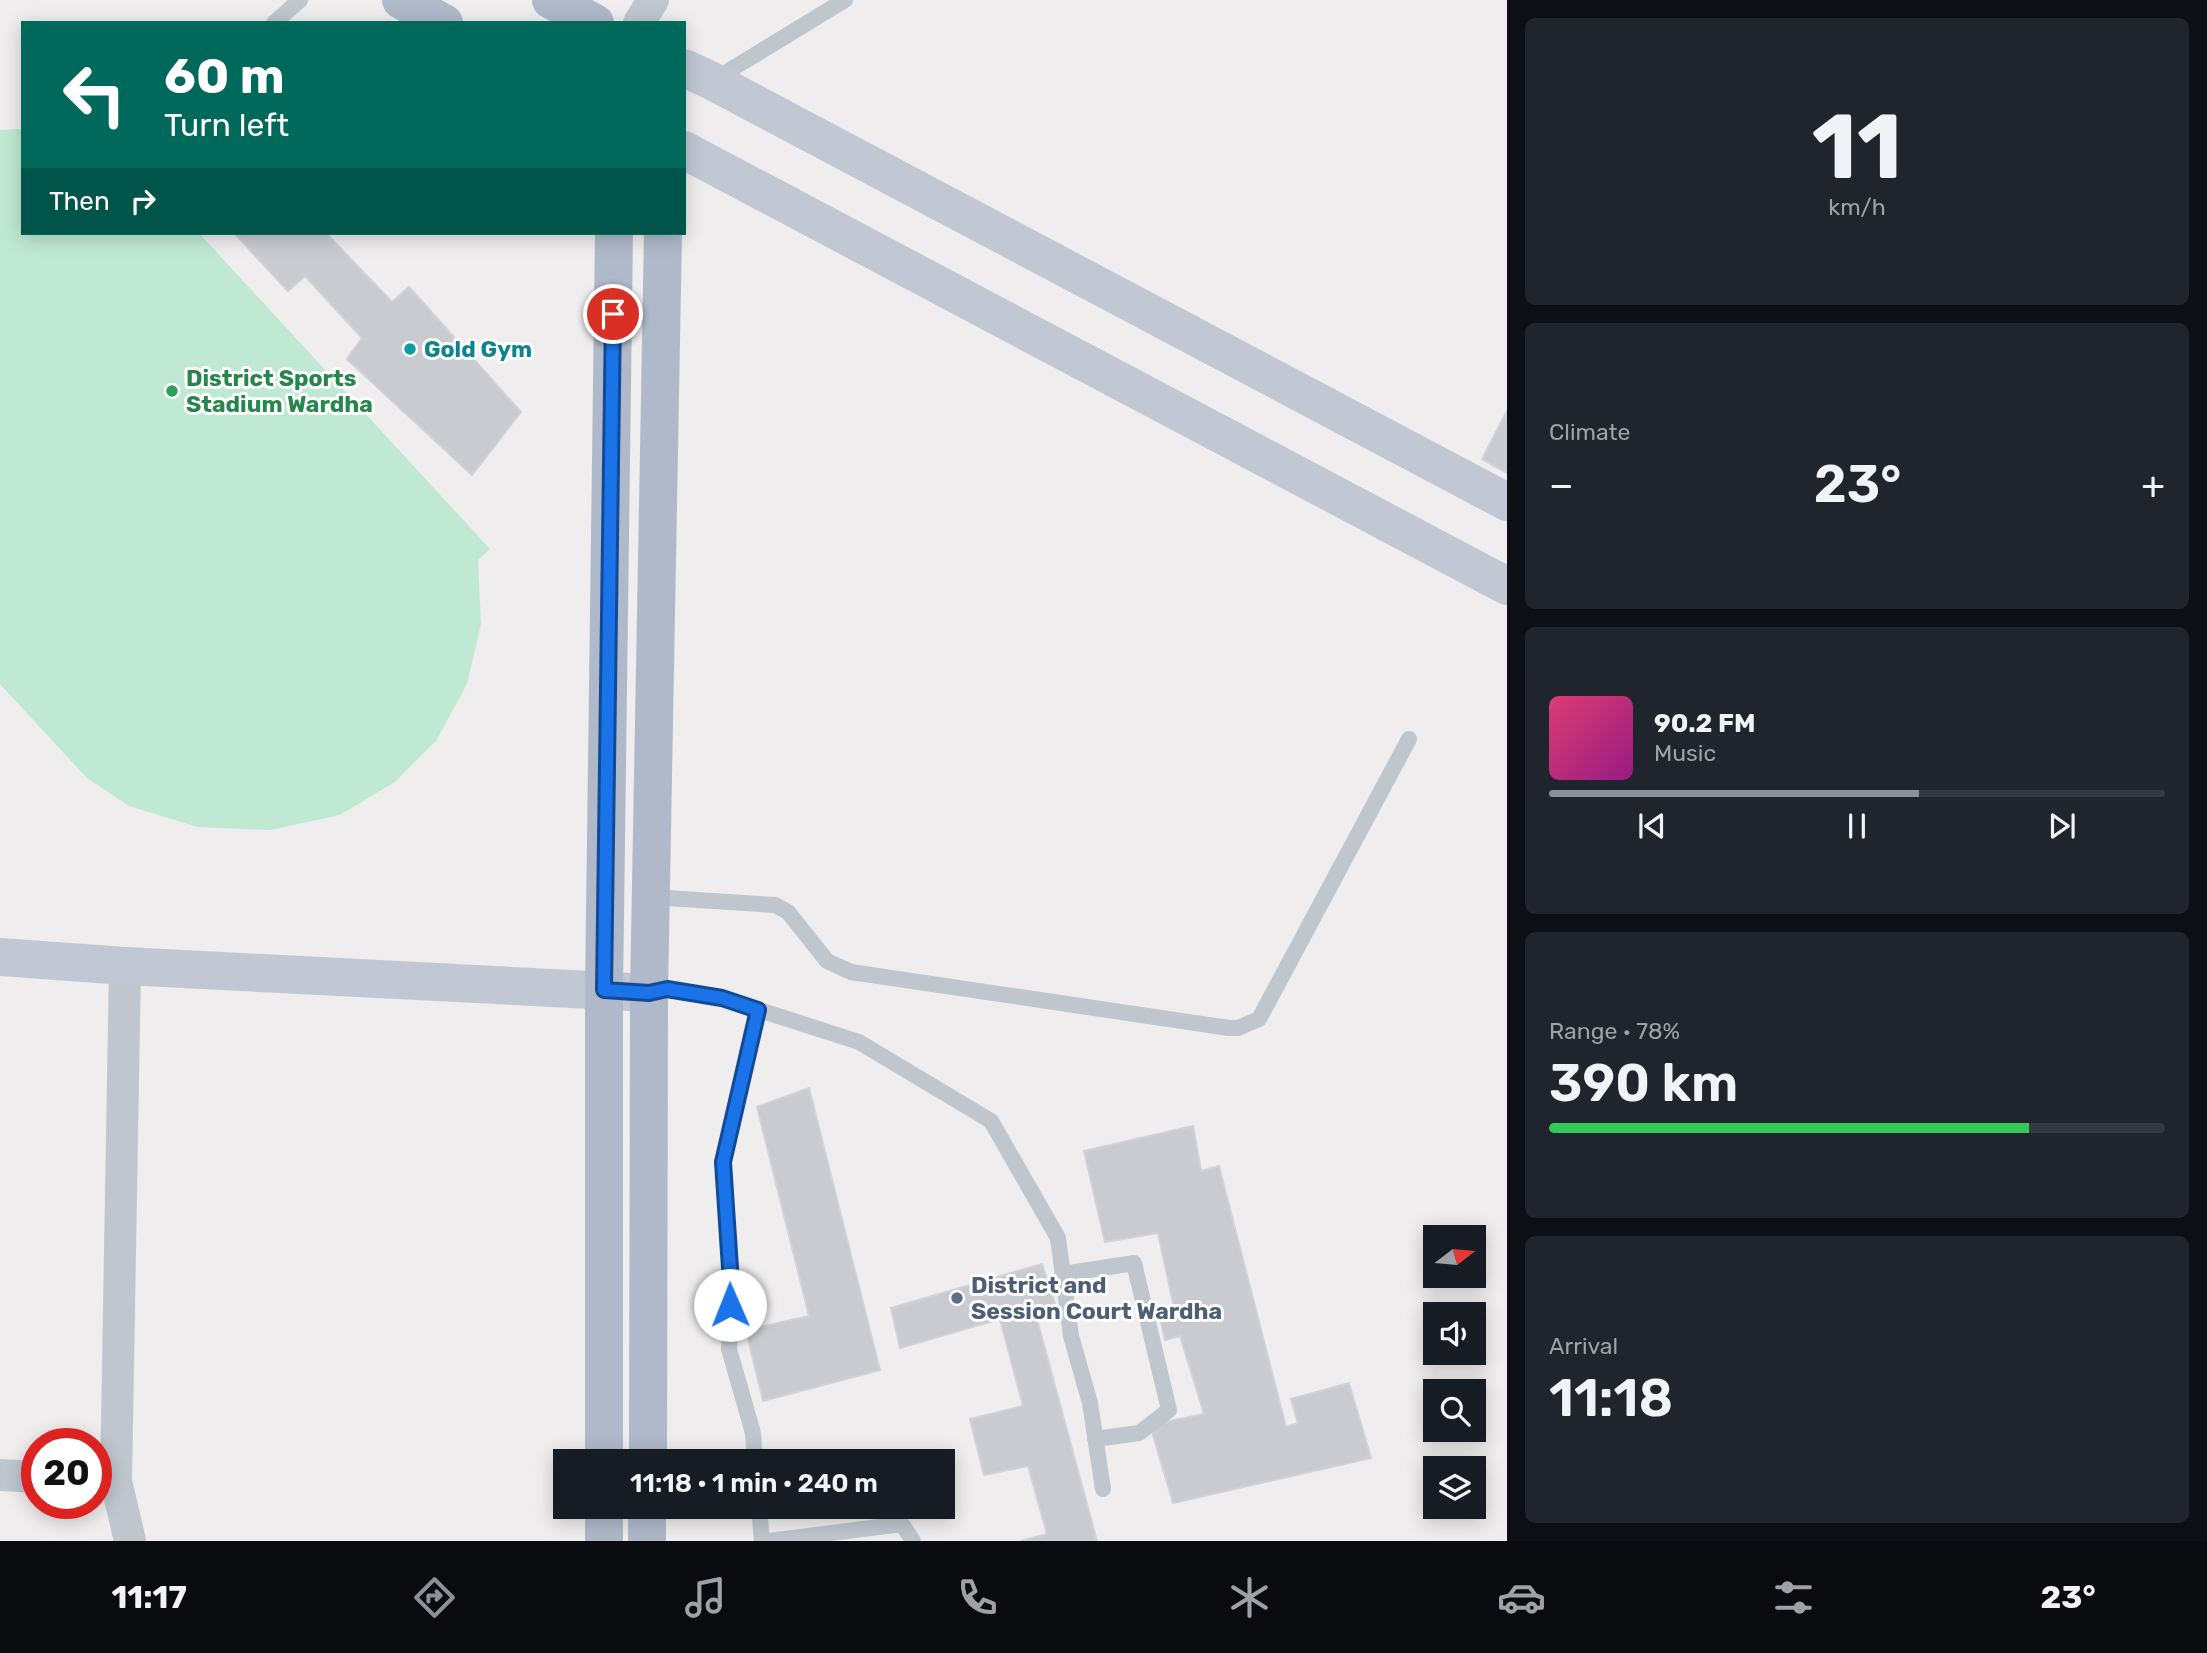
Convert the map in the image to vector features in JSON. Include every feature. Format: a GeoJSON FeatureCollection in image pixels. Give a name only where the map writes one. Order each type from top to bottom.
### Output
{"type":"FeatureCollection","features":[{"type":"Feature","properties":{"kind":"main road"},"geometry":{"type":"LineString","coordinates":[[401,0],[440,21]]}},
{"type":"Feature","properties":{"kind":"main road"},"geometry":{"type":"LineString","coordinates":[[551,0],[591,21]]}},
{"type":"Feature","properties":{"kind":"main road"},"geometry":{"type":"LineString","coordinates":[[698,74],[1507,502]]}},
{"type":"Feature","properties":{"kind":"main road"},"geometry":{"type":"LineString","coordinates":[[686,151],[1507,586]]}},
{"type":"Feature","properties":{"kind":"main road"},"geometry":{"type":"LineString","coordinates":[[604,1449],[604,990],[614,235]]}},
{"type":"Feature","properties":{"kind":"main road"},"geometry":{"type":"LineString","coordinates":[[648,1449],[650,897],[663,235]]}},
{"type":"Feature","properties":{"kind":"main road"},"geometry":{"type":"LineString","coordinates":[[0,957],[649,993]]}},
{"type":"Feature","properties":{"kind":"main road"},"geometry":{"type":"LineString","coordinates":[[604,1519],[604,1541]]}},
{"type":"Feature","properties":{"kind":"main road"},"geometry":{"type":"LineString","coordinates":[[647,1541],[648,1519]]}},
{"type":"Feature","properties":{"kind":"street"},"geometry":{"type":"LineString","coordinates":[[640,21],[653,0]]}},
{"type":"Feature","properties":{"kind":"street"},"geometry":{"type":"LineString","coordinates":[[665,0],[667,21]]}},
{"type":"Feature","properties":{"kind":"street"},"geometry":{"type":"LineString","coordinates":[[108,1428],[125,966]]}},
{"type":"Feature","properties":{"kind":"street"},"geometry":{"type":"LineString","coordinates":[[0,1475],[21,1476]]}},
{"type":"Feature","properties":{"kind":"street"},"geometry":{"type":"LineString","coordinates":[[112,1495],[130,1541]]}},
{"type":"Feature","properties":{"kind":"lane"},"geometry":{"type":"LineString","coordinates":[[276,21],[300,0]]}},
{"type":"Feature","properties":{"kind":"lane"},"geometry":{"type":"LineString","coordinates":[[698,74],[845,0]]}},
{"type":"Feature","properties":{"kind":"lane"},"geometry":{"type":"LineString","coordinates":[[650,897],[775,905],[788,912],[827,961],[851,972],[1238,1028],[1259,1019],[1409,739]]}},
{"type":"Feature","properties":{"kind":"lane"},"geometry":{"type":"LineString","coordinates":[[649,993],[667,989],[722,998],[859,1042],[991,1121],[1058,1238],[1071,1336],[1090,1403],[1103,1489]]}},
{"type":"Feature","properties":{"kind":"lane"},"geometry":{"type":"LineString","coordinates":[[754,1449],[753,1433],[729,1349],[731,1283],[723,1162],[758,1010]]}},
{"type":"Feature","properties":{"kind":"lane"},"geometry":{"type":"LineString","coordinates":[[1063,1275],[1134,1264],[1169,1410],[1139,1433],[1095,1439]]}},
{"type":"Feature","properties":{"kind":"lane"},"geometry":{"type":"LineString","coordinates":[[760,1519],[762,1541]]}},
{"type":"Feature","properties":{"kind":"lane"},"geometry":{"type":"LineString","coordinates":[[769,1541],[902,1524],[913,1541]]}},
{"type":"Feature","properties":{"kind":"green space","name":"District Sports Stadium Wardha"},"geometry":{"type":"Polygon","coordinates":[[[0,130],[21,130],[21,235],[201,235],[490,549],[478,560],[481,624],[467,684],[436,741],[395,782],[340,815],[270,830],[198,827],[129,806],[87,778],[0,684],[0,130]]]}},
{"type":"Feature","properties":{"kind":"building","name":"Gold Gym"},"geometry":{"type":"Polygon","coordinates":[[[236,235],[328,235],[392,302],[409,287],[521,412],[472,475],[347,359],[362,338],[305,276],[288,291],[236,235]]]}},
{"type":"Feature","properties":{"kind":"building"},"geometry":{"type":"Polygon","coordinates":[[[1507,411],[1507,473],[1482,459],[1507,411]]]}},
{"type":"Feature","properties":{"kind":"building"},"geometry":{"type":"Polygon","coordinates":[[[809,1088],[880,1370],[763,1401],[746,1330],[809,1316],[757,1107],[809,1088]]]}},
{"type":"Feature","properties":{"kind":"building"},"geometry":{"type":"Polygon","coordinates":[[[1193,1126],[1201,1171],[1219,1166],[1286,1427],[1298,1423],[1291,1399],[1349,1383],[1371,1458],[1173,1503],[1150,1425],[1204,1414],[1180,1336],[1165,1340],[1161,1322],[1176,1317],[1158,1233],[1105,1242],[1084,1151],[1193,1126]]]}},
{"type":"Feature","properties":{"kind":"building"},"geometry":{"type":"Polygon","coordinates":[[[1042,1264],[1055,1304],[1035,1312],[1097,1541],[1021,1541],[1047,1534],[1028,1466],[984,1475],[970,1419],[1023,1406],[1000,1319],[900,1348],[891,1308],[1042,1264]]]}},
{"type":"Feature","properties":{"kind":"place","name":"Gold Gym"},"geometry":{"type":"Point","coordinates":[410,349]}},
{"type":"Feature","properties":{"kind":"place","name":"District Sports Stadium Wardha"},"geometry":{"type":"Point","coordinates":[172,391]}},
{"type":"Feature","properties":{"kind":"place","name":"District and Session Court Wardha"},"geometry":{"type":"Point","coordinates":[957,1298]}},
{"type":"Feature","properties":{"kind":"route"},"geometry":{"type":"LineString","coordinates":[[613,314],[604,990],[649,993],[667,989],[722,998],[758,1010],[723,1162],[730,1305]]}}]}
